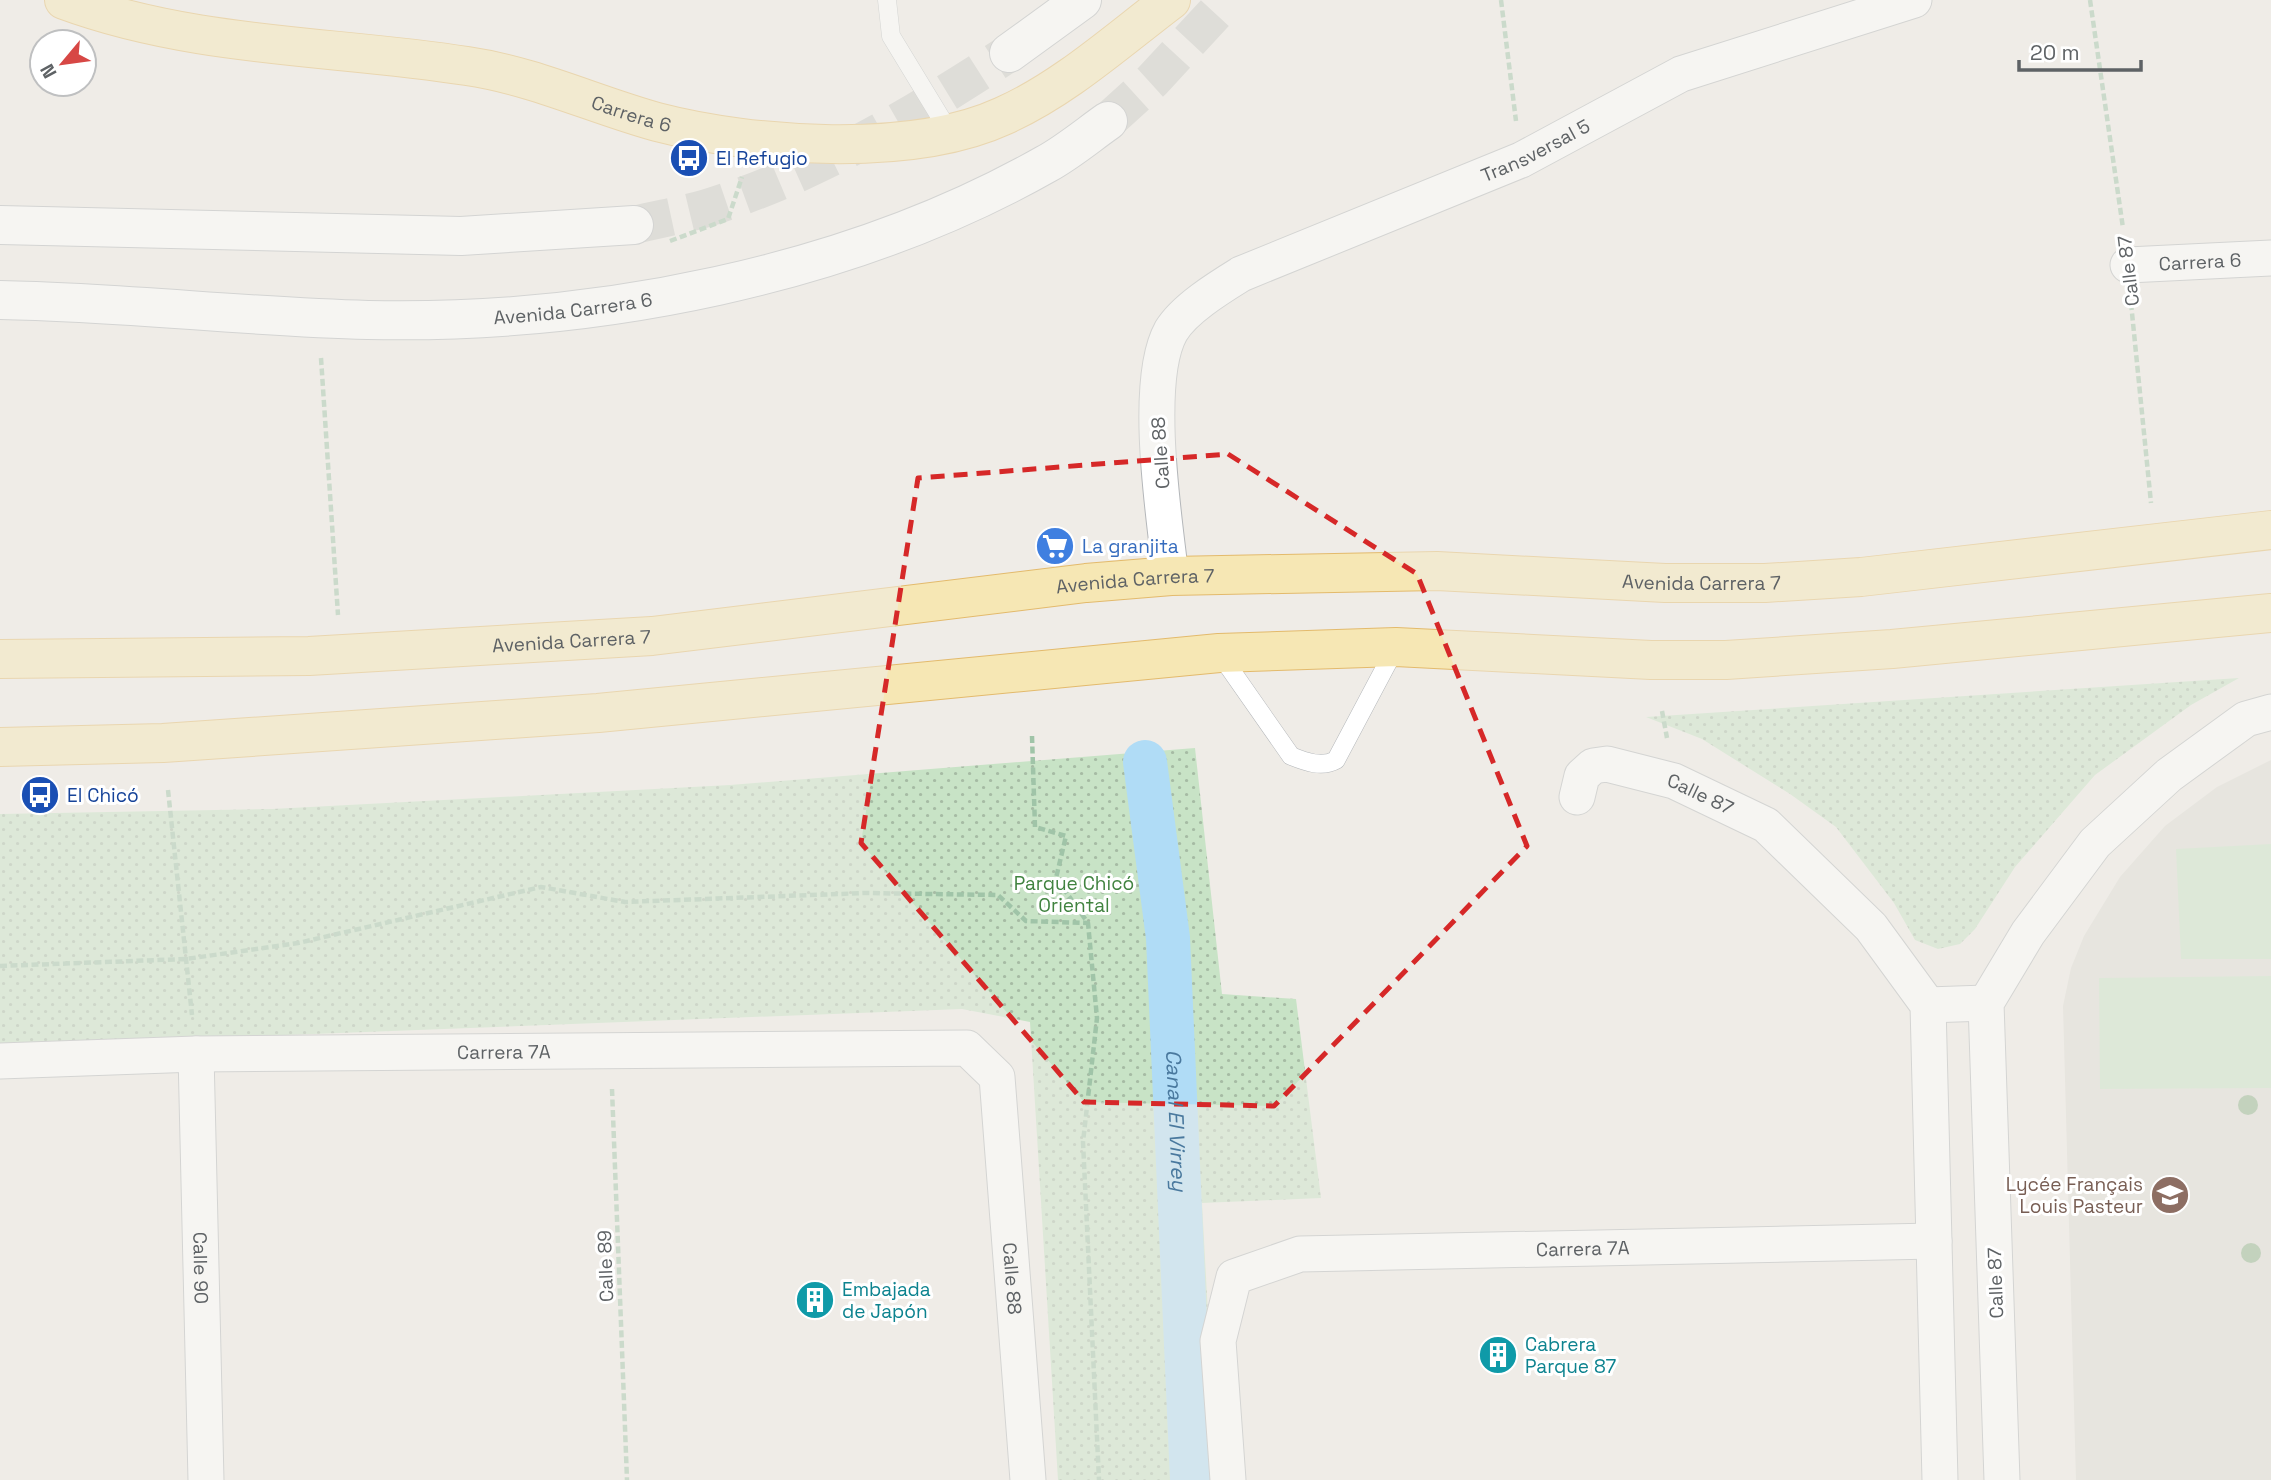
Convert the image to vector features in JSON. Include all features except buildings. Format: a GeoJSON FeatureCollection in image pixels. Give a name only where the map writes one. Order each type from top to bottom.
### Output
{"type":"FeatureCollection","features":[{"type":"Feature","properties":{"kind":"main road","name":"Carrera 6"},"geometry":{"type":"LineString","coordinates":[[64,0],[113,17],[197,36],[384,53],[485,69],[533,79],[656,121],[755,139],[839,143],[950,133],[976,128],[1036,99],[1171,0]]}},
{"type":"Feature","properties":{"kind":"main road"},"geometry":{"type":"LineString","coordinates":[[1009,53],[1082,0]]}},
{"type":"Feature","properties":{"kind":"main road","name":"Avenida Carrera 6"},"geometry":{"type":"LineString","coordinates":[[0,300],[89,302],[318,318],[429,320],[510,315],[681,293],[766,275],[935,219],[1050,162],[1108,121]]}},
{"type":"Feature","properties":{"kind":"main road"},"geometry":{"type":"LineString","coordinates":[[0,225],[461,236],[649,234]]}},
{"type":"Feature","properties":{"kind":"main road","name":"Avenida Carrera 7"},"geometry":{"type":"LineString","coordinates":[[0,659],[341,654],[652,636],[1086,583],[1171,576],[1437,571],[1665,583],[1765,583],[1861,578],[2271,530]]}},
{"type":"Feature","properties":{"kind":"main road"},"geometry":{"type":"LineString","coordinates":[[0,747],[163,743],[598,713],[1219,653],[1396,647],[1651,660],[1726,660],[1892,649],[2271,613]]}},
{"type":"Feature","properties":{"kind":"street","name":"Transversal 5"},"geometry":{"type":"LineString","coordinates":[[1171,331],[1205,297],[1241,274],[1521,160],[1681,74],[1914,0]]}},
{"type":"Feature","properties":{"kind":"street","name":"Carrera 6"},"geometry":{"type":"LineString","coordinates":[[2128,265],[2271,258]]}},
{"type":"Feature","properties":{"kind":"street","name":"Calle 88"},"geometry":{"type":"LineString","coordinates":[[1171,331],[1156,414],[1171,576]]}},
{"type":"Feature","properties":{"kind":"street"},"geometry":{"type":"LineString","coordinates":[[1940,1480],[1928,1005],[1986,1003],[2028,933],[2095,843],[2169,775],[2246,719],[2271,712]]}},
{"type":"Feature","properties":{"kind":"street","name":"Calle 87"},"geometry":{"type":"LineString","coordinates":[[1577,797],[1582,776],[1593,766],[1607,764],[1674,781],[1766,825],[1871,927],[1928,1005]]}},
{"type":"Feature","properties":{"kind":"street","name":"Calle 87"},"geometry":{"type":"LineString","coordinates":[[1986,1003],[2002,1480]]}},
{"type":"Feature","properties":{"kind":"street","name":"Carrera 7A"},"geometry":{"type":"LineString","coordinates":[[0,1061],[196,1054],[967,1048],[997,1077]]}},
{"type":"Feature","properties":{"kind":"street","name":"Calle 90"},"geometry":{"type":"LineString","coordinates":[[196,1054],[206,1480]]}},
{"type":"Feature","properties":{"kind":"street","name":"Calle 88"},"geometry":{"type":"LineString","coordinates":[[997,1077],[1028,1480]]}},
{"type":"Feature","properties":{"kind":"street","name":"Carrera 7A"},"geometry":{"type":"LineString","coordinates":[[1228,1480],[1218,1341],[1234,1277],[1300,1254],[1934,1241]]}},
{"type":"Feature","properties":{"kind":"lane"},"geometry":{"type":"LineString","coordinates":[[887,0],[891,36],[950,133]]}},
{"type":"Feature","properties":{"kind":"lane"},"geometry":{"type":"LineString","coordinates":[[1219,653],[1292,756],[1308,763],[1330,764],[1336,760],[1346,743],[1396,647]]}},
{"type":"Feature","properties":{"kind":"path"},"geometry":{"type":"LineString","coordinates":[[1501,0],[1521,160]]}},
{"type":"Feature","properties":{"kind":"path","name":"Calle 87"},"geometry":{"type":"LineString","coordinates":[[2090,0],[2128,265],[2155,543]]}},
{"type":"Feature","properties":{"kind":"path"},"geometry":{"type":"LineString","coordinates":[[649,234],[728,219],[755,139]]}},
{"type":"Feature","properties":{"kind":"path"},"geometry":{"type":"LineString","coordinates":[[320,352],[341,654]]}},
{"type":"Feature","properties":{"kind":"path"},"geometry":{"type":"LineString","coordinates":[[1032,736],[1035,827],[1066,836],[1056,878],[1088,923],[1097,1018],[1083,1142],[1099,1480]]}},
{"type":"Feature","properties":{"kind":"path"},"geometry":{"type":"LineString","coordinates":[[168,790],[196,1054]]}},
{"type":"Feature","properties":{"kind":"path"},"geometry":{"type":"LineString","coordinates":[[0,967],[186,959],[298,943],[541,887],[625,902],[865,893],[999,895],[1026,921],[1088,923]]}},
{"type":"Feature","properties":{"kind":"path","name":"Calle 89"},"geometry":{"type":"LineString","coordinates":[[611,1050],[627,1480]]}},
{"type":"Feature","properties":{"kind":"highlighted area"},"geometry":{"type":"Polygon","coordinates":[[[1228,454],[1417,574],[1527,846],[1274,1106],[1084,1102],[861,843],[918,478],[1228,454]]]}},
{"type":"Feature","properties":{"kind":"shaded area","name":"Lycée Français Louis Pasteur"},"geometry":{"type":"Polygon","coordinates":[[[2271,760],[2271,1480],[2076,1480],[2063,1006],[2071,968],[2084,936],[2120,877],[2165,826],[2217,787],[2271,760]]]}},
{"type":"Feature","properties":{"kind":"green space"},"geometry":{"type":"Polygon","coordinates":[[[2239,678],[2191,705],[2095,775],[2015,867],[1975,929],[1960,944],[1938,949],[1915,940],[1894,903],[1836,827],[1790,794],[1702,739],[1646,717],[2239,678]]]}},
{"type":"Feature","properties":{"kind":"green space","name":"Parque Chicó Oriental"},"geometry":{"type":"Polygon","coordinates":[[[1195,748],[1222,994],[1296,999],[1321,1198],[1202,1203],[1217,1480],[1058,1480],[1030,1022],[962,1009],[0,1046],[0,814],[272,809],[730,785],[1195,748]]]}},
{"type":"Feature","properties":{"kind":"green space"},"geometry":{"type":"Polygon","coordinates":[[[2271,844],[2271,959],[2181,959],[2176,849],[2271,844]]]}},
{"type":"Feature","properties":{"kind":"green space"},"geometry":{"type":"Polygon","coordinates":[[[2271,976],[2271,1088],[2100,1089],[2099,978],[2271,976]]]}},
{"type":"Feature","properties":{"kind":"waterway","name":"Canal El Virrey"},"geometry":{"type":"LineString","coordinates":[[1145,762],[1168,938],[1192,1480]]}},
{"type":"Feature","properties":{"kind":"tunnel"},"geometry":{"type":"LineString","coordinates":[[1108,121],[1152,81],[1227,0]]}},
{"type":"Feature","properties":{"kind":"tunnel"},"geometry":{"type":"LineString","coordinates":[[634,225],[707,208],[787,178],[863,141],[937,99],[1009,53]]}},
{"type":"Feature","properties":{"kind":"place","name":"El Refugio"},"geometry":{"type":"Point","coordinates":[689,158]}},
{"type":"Feature","properties":{"kind":"place","name":"La granjita"},"geometry":{"type":"Point","coordinates":[1055,546]}},
{"type":"Feature","properties":{"kind":"place","name":"El Chicó"},"geometry":{"type":"Point","coordinates":[40,795]}},
{"type":"Feature","properties":{"kind":"place","name":"Lycée Français Louis Pasteur"},"geometry":{"type":"Point","coordinates":[2170,1195]}},
{"type":"Feature","properties":{"kind":"place","name":"Embajada de Japón"},"geometry":{"type":"Point","coordinates":[815,1300]}},
{"type":"Feature","properties":{"kind":"place","name":"Cabrera Parque 87"},"geometry":{"type":"Point","coordinates":[1498,1355]}}]}
